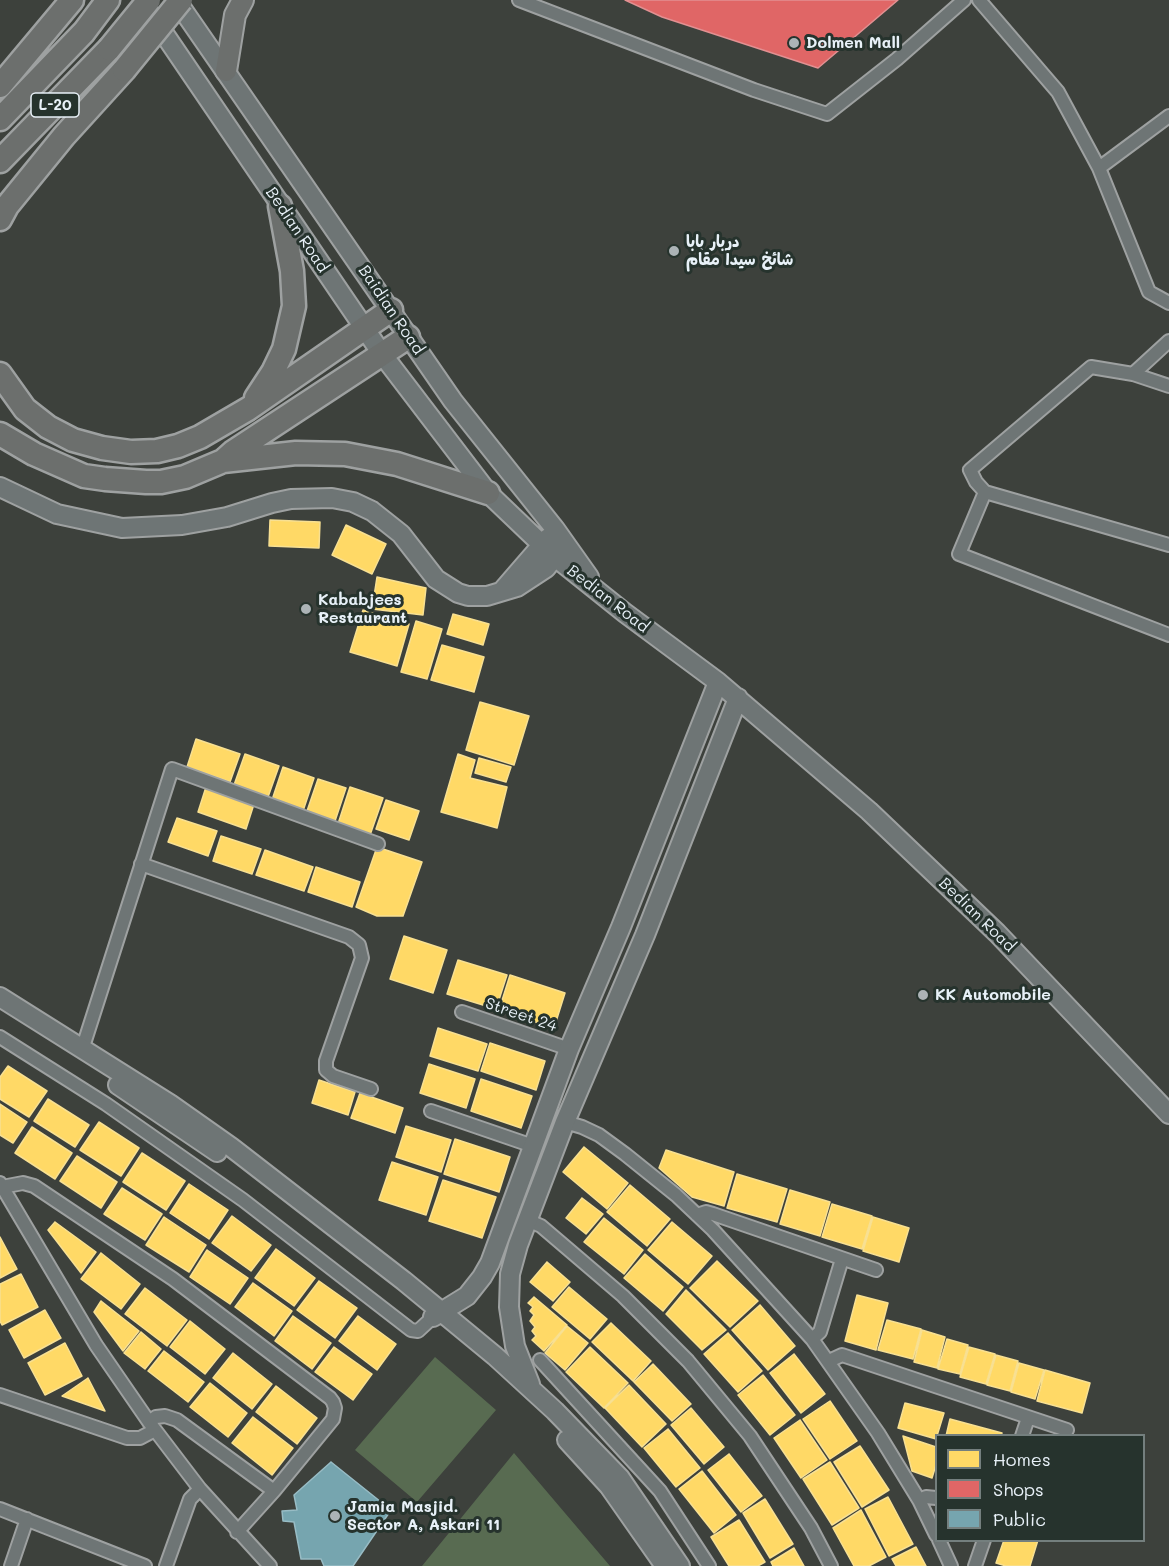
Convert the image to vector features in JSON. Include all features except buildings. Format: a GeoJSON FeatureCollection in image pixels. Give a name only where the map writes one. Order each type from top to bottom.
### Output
{"type":"FeatureCollection","features":[{"type":"Feature","properties":{"kind":"highway","name":"L-20"},"geometry":{"type":"LineString","coordinates":[[0,119],[84,32],[108,0]]}},
{"type":"Feature","properties":{"kind":"highway","name":"L-20"},"geometry":{"type":"LineString","coordinates":[[0,161],[110,49],[149,0]]}},
{"type":"Feature","properties":{"kind":"highway"},"geometry":{"type":"LineString","coordinates":[[0,219],[7,206],[64,136],[124,70],[178,0]]}},
{"type":"Feature","properties":{"kind":"highway"},"geometry":{"type":"LineString","coordinates":[[0,86],[66,8]]}},
{"type":"Feature","properties":{"kind":"highway"},"geometry":{"type":"LineString","coordinates":[[0,191],[64,136]]}},
{"type":"Feature","properties":{"kind":"highway"},"geometry":{"type":"LineString","coordinates":[[249,409],[273,372],[284,349],[294,306],[292,271],[280,206]]}},
{"type":"Feature","properties":{"kind":"highway"},"geometry":{"type":"LineString","coordinates":[[0,374],[25,409],[48,428],[73,440],[130,452],[157,451],[200,438],[249,409],[391,310]]}},
{"type":"Feature","properties":{"kind":"highway"},"geometry":{"type":"LineString","coordinates":[[223,461],[233,452],[408,337]]}},
{"type":"Feature","properties":{"kind":"highway"},"geometry":{"type":"LineString","coordinates":[[0,434],[65,468],[84,476],[105,479],[161,482],[184,477],[223,461],[296,453],[345,454],[397,464],[488,493]]}},
{"type":"Feature","properties":{"kind":"main road"},"geometry":{"type":"LineString","coordinates":[[226,71],[235,15],[243,0]]}},
{"type":"Feature","properties":{"kind":"street","name":"Bedian Road"},"geometry":{"type":"LineString","coordinates":[[142,0],[382,354],[488,493],[508,514],[554,544],[600,593],[718,682],[869,811],[997,933],[1169,1114]]}},
{"type":"Feature","properties":{"kind":"street","name":"Baidian Road"},"geometry":{"type":"LineString","coordinates":[[178,0],[190,21],[408,337],[554,544]]}},
{"type":"Feature","properties":{"kind":"street"},"geometry":{"type":"LineString","coordinates":[[519,0],[754,90],[827,114],[897,59],[964,0]]}},
{"type":"Feature","properties":{"kind":"street"},"geometry":{"type":"LineString","coordinates":[[979,0],[1059,92],[1099,168],[1149,292],[1169,303]]}},
{"type":"Feature","properties":{"kind":"street"},"geometry":{"type":"LineString","coordinates":[[1099,168],[1169,116]]}},
{"type":"Feature","properties":{"kind":"street"},"geometry":{"type":"LineString","coordinates":[[1133,374],[1169,341]]}},
{"type":"Feature","properties":{"kind":"street"},"geometry":{"type":"LineString","coordinates":[[1169,386],[1133,374],[1091,367],[970,470],[976,482],[985,492],[1169,545]]}},
{"type":"Feature","properties":{"kind":"street"},"geometry":{"type":"LineString","coordinates":[[0,487],[57,514],[122,528],[182,525],[227,516],[272,503],[318,497],[353,502],[372,511],[401,534],[436,579],[458,593],[476,596],[517,587],[528,581],[546,568],[554,544]]}},
{"type":"Feature","properties":{"kind":"street"},"geometry":{"type":"LineString","coordinates":[[985,492],[959,554],[1169,635]]}},
{"type":"Feature","properties":{"kind":"street"},"geometry":{"type":"LineString","coordinates":[[508,514],[523,547],[524,557],[521,569]]}},
{"type":"Feature","properties":{"kind":"street"},"geometry":{"type":"LineString","coordinates":[[502,591],[521,569],[554,544]]}},
{"type":"Feature","properties":{"kind":"street"},"geometry":{"type":"LineString","coordinates":[[0,1037],[106,1104],[243,1200],[411,1330],[418,1331],[436,1315],[459,1302],[475,1287],[490,1263],[572,1041],[621,927],[718,682]]}},
{"type":"Feature","properties":{"kind":"street"},"geometry":{"type":"LineString","coordinates":[[532,1389],[516,1346],[510,1321],[509,1285],[518,1245],[566,1122],[645,935],[738,699]]}},
{"type":"Feature","properties":{"kind":"street"},"geometry":{"type":"LineString","coordinates":[[82,1050],[172,770],[378,844]]}},
{"type":"Feature","properties":{"kind":"street"},"geometry":{"type":"LineString","coordinates":[[141,864],[349,937],[359,945],[362,958],[327,1061],[326,1070],[333,1076],[371,1089]]}},
{"type":"Feature","properties":{"kind":"street"},"geometry":{"type":"LineString","coordinates":[[621,927],[645,935]]}},
{"type":"Feature","properties":{"kind":"street"},"geometry":{"type":"LineString","coordinates":[[0,997],[170,1104],[231,1147],[404,1281],[436,1315]]}},
{"type":"Feature","properties":{"kind":"street"},"geometry":{"type":"LineString","coordinates":[[0,1011],[99,1072],[223,1156],[532,1389],[620,1478],[680,1566]]}},
{"type":"Feature","properties":{"kind":"street","name":"Street 24"},"geometry":{"type":"LineString","coordinates":[[462,1012],[572,1041]]}},
{"type":"Feature","properties":{"kind":"street"},"geometry":{"type":"LineString","coordinates":[[572,1041],[601,1042]]}},
{"type":"Feature","properties":{"kind":"street"},"geometry":{"type":"LineString","coordinates":[[431,1111],[534,1146]]}},
{"type":"Feature","properties":{"kind":"street"},"geometry":{"type":"LineString","coordinates":[[566,1122],[598,1135],[625,1154],[697,1215],[812,1339],[829,1360],[878,1433],[920,1500],[935,1533]]}},
{"type":"Feature","properties":{"kind":"street"},"geometry":{"type":"LineString","coordinates":[[237,1532],[333,1419],[335,1408],[330,1398],[173,1279],[34,1186],[23,1183],[1,1185],[96,1345],[152,1426],[200,1489],[237,1532],[270,1566]]}},
{"type":"Feature","properties":{"kind":"street"},"geometry":{"type":"LineString","coordinates":[[697,1215],[706,1212],[713,1214],[876,1270]]}},
{"type":"Feature","properties":{"kind":"street"},"geometry":{"type":"LineString","coordinates":[[527,1220],[541,1226],[623,1296],[688,1361],[750,1436],[811,1528],[831,1566]]}},
{"type":"Feature","properties":{"kind":"street"},"geometry":{"type":"LineString","coordinates":[[500,1238],[518,1245]]}},
{"type":"Feature","properties":{"kind":"street"},"geometry":{"type":"LineString","coordinates":[[812,1339],[820,1332],[842,1259]]}},
{"type":"Feature","properties":{"kind":"street"},"geometry":{"type":"LineString","coordinates":[[488,1357],[516,1346]]}},
{"type":"Feature","properties":{"kind":"street"},"geometry":{"type":"LineString","coordinates":[[829,1360],[842,1355],[1068,1430]]}},
{"type":"Feature","properties":{"kind":"street"},"geometry":{"type":"LineString","coordinates":[[488,1357],[601,1478],[665,1566]]}},
{"type":"Feature","properties":{"kind":"street"},"geometry":{"type":"LineString","coordinates":[[540,1360],[660,1491],[709,1566]]}},
{"type":"Feature","properties":{"kind":"street"},"geometry":{"type":"LineString","coordinates":[[0,1395],[127,1438],[140,1438],[152,1426],[156,1417],[165,1416],[177,1420],[274,1491]]}},
{"type":"Feature","properties":{"kind":"street"},"geometry":{"type":"LineString","coordinates":[[1023,1434],[1028,1418]]}},
{"type":"Feature","properties":{"kind":"street"},"geometry":{"type":"LineString","coordinates":[[165,1566],[190,1498],[200,1489]]}},
{"type":"Feature","properties":{"kind":"street"},"geometry":{"type":"LineString","coordinates":[[920,1500],[926,1497],[935,1498]]}},
{"type":"Feature","properties":{"kind":"street"},"geometry":{"type":"LineString","coordinates":[[0,1509],[125,1563],[145,1566]]}},
{"type":"Feature","properties":{"kind":"street"},"geometry":{"type":"LineString","coordinates":[[11,1566],[27,1519]]}},
{"type":"Feature","properties":{"kind":"street"},"geometry":{"type":"LineString","coordinates":[[940,1542],[951,1566]]}},
{"type":"Feature","properties":{"kind":"street"},"geometry":{"type":"LineString","coordinates":[[975,1566],[983,1542]]}},
{"type":"Feature","properties":{"kind":"green space"},"geometry":{"type":"Polygon","coordinates":[[[435,1357],[496,1410],[417,1502],[355,1450],[435,1357]]]}},
{"type":"Feature","properties":{"kind":"green space"},"geometry":{"type":"Polygon","coordinates":[[[514,1453],[610,1566],[422,1566],[514,1453]]]}},
{"type":"Feature","properties":{"kind":"place","name":"Dolmen Mall"},"geometry":{"type":"Point","coordinates":[794,43]}},
{"type":"Feature","properties":{"kind":"place","name":"دربار بابا شائخ سیدا مقام"},"geometry":{"type":"Point","coordinates":[674,251]}},
{"type":"Feature","properties":{"kind":"place","name":"Kababjees Restaurant"},"geometry":{"type":"Point","coordinates":[306,609]}},
{"type":"Feature","properties":{"kind":"place","name":"KK Automobile"},"geometry":{"type":"Point","coordinates":[923,995]}},
{"type":"Feature","properties":{"kind":"place","name":"Jamia Masjid. Sector A, Askari 11"},"geometry":{"type":"Point","coordinates":[335,1516]}}]}
